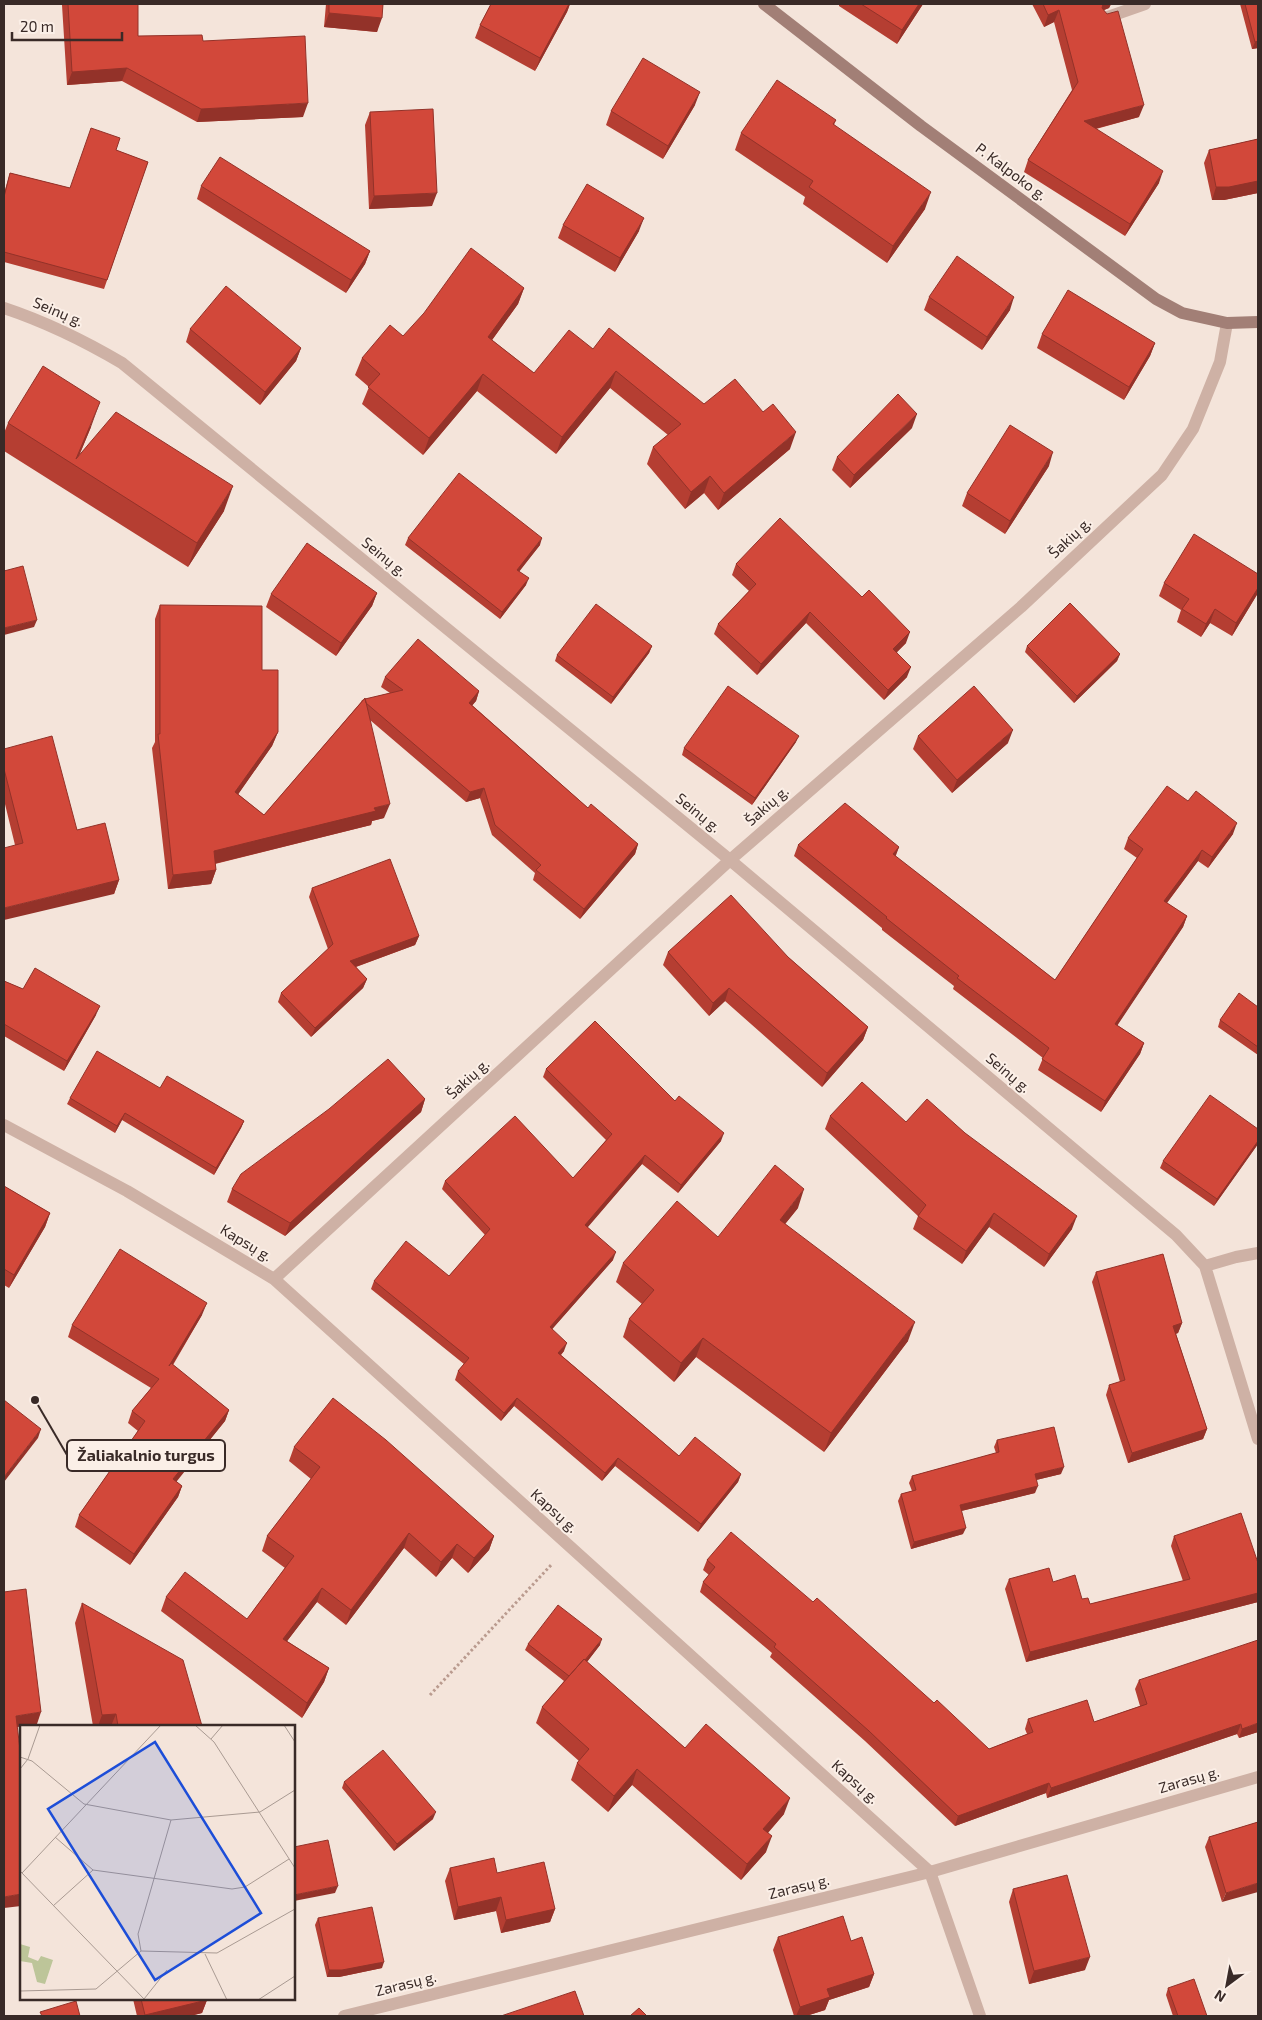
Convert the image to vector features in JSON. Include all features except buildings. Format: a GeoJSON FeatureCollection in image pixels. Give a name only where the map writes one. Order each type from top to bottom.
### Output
{"type":"FeatureCollection","features":[{"type":"Feature","properties":{"kind":"street","name":"P. Kalpoko g."},"geometry":{"type":"LineString","coordinates":[[764,4],[921,126],[1156,299],[1182,313],[1227,323],[1258,322]]}},
{"type":"Feature","properties":{"kind":"street"},"geometry":{"type":"LineString","coordinates":[[1104,18],[1145,4]]}},
{"type":"Feature","properties":{"kind":"street","name":"Seinų g."},"geometry":{"type":"LineString","coordinates":[[4,308],[66,332],[122,363],[730,860],[1176,1235],[1205,1266],[1258,1439]]}},
{"type":"Feature","properties":{"kind":"street","name":"Šakių g."},"geometry":{"type":"LineString","coordinates":[[274,1279],[730,860],[1020,607],[1162,475],[1193,429],[1220,362],[1227,323]]}},
{"type":"Feature","properties":{"kind":"street","name":"Kapsų g."},"geometry":{"type":"LineString","coordinates":[[4,1125],[127,1191],[274,1279],[930,1872],[980,2016]]}},
{"type":"Feature","properties":{"kind":"street"},"geometry":{"type":"LineString","coordinates":[[1205,1266],[1258,1253]]}},
{"type":"Feature","properties":{"kind":"street","name":"Zarasų g."},"geometry":{"type":"LineString","coordinates":[[344,2016],[930,1872],[1258,1777]]}},
{"type":"Feature","properties":{"kind":"path"},"geometry":{"type":"LineString","coordinates":[[430,1696],[568,1546]]}},
{"type":"Feature","properties":{"kind":"place","name":"Žaliakalnio turgus"},"geometry":{"type":"Point","coordinates":[35,1400]}}]}
